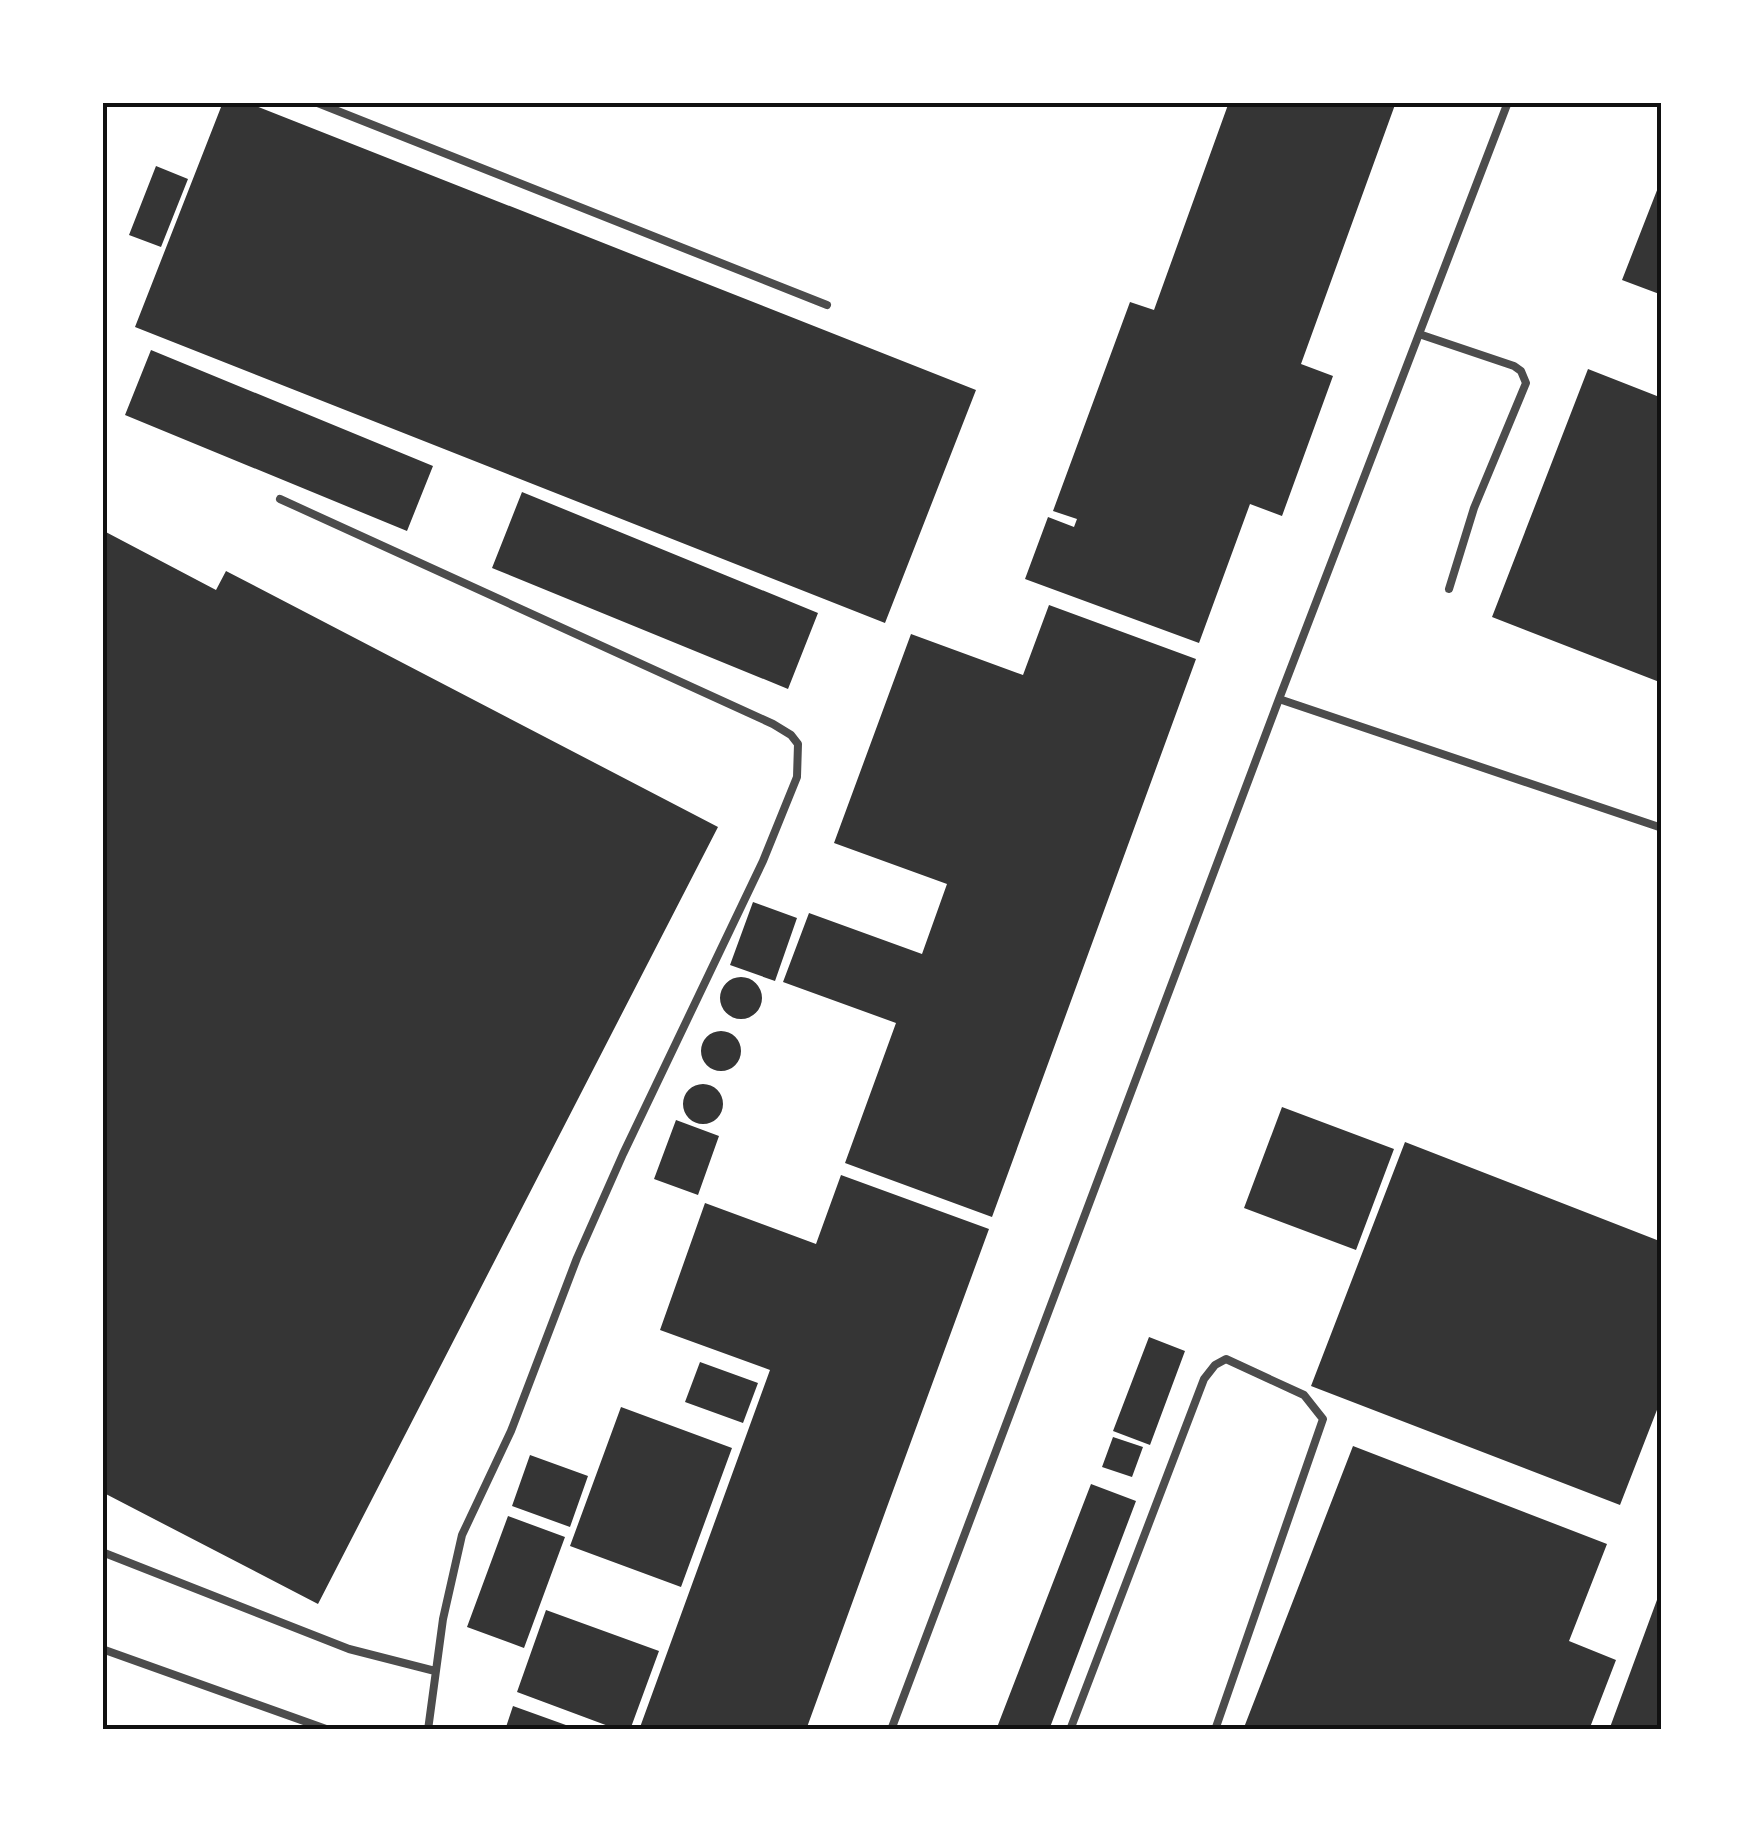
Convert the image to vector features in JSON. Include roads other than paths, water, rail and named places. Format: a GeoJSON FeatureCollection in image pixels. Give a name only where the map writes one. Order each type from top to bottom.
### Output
{"type":"FeatureCollection","features":[{"type":"Feature","properties":{"kind":"lane"},"geometry":{"type":"LineString","coordinates":[[314,102],[827,305]]}},
{"type":"Feature","properties":{"kind":"lane"},"geometry":{"type":"LineString","coordinates":[[891,1730],[1508,102]]}},
{"type":"Feature","properties":{"kind":"lane"},"geometry":{"type":"LineString","coordinates":[[1419,334],[1514,366],[1526,383],[1474,508],[1449,589]]}},
{"type":"Feature","properties":{"kind":"lane"},"geometry":{"type":"LineString","coordinates":[[280,500],[773,724],[798,744],[798,778],[788,802],[622,1154],[577,1258],[511,1432],[462,1535],[450,1579],[428,1730]]}},
{"type":"Feature","properties":{"kind":"lane"},"geometry":{"type":"LineString","coordinates":[[1279,698],[1662,828]]}},
{"type":"Feature","properties":{"kind":"lane"},"geometry":{"type":"LineString","coordinates":[[1070,1730],[1204,1379],[1226,1359],[1304,1395],[1323,1419],[1214,1730]]}},
{"type":"Feature","properties":{"kind":"lane"},"geometry":{"type":"LineString","coordinates":[[102,1552],[349,1649],[435,1671]]}},
{"type":"Feature","properties":{"kind":"lane"},"geometry":{"type":"LineString","coordinates":[[102,1649],[328,1730]]}}]}
